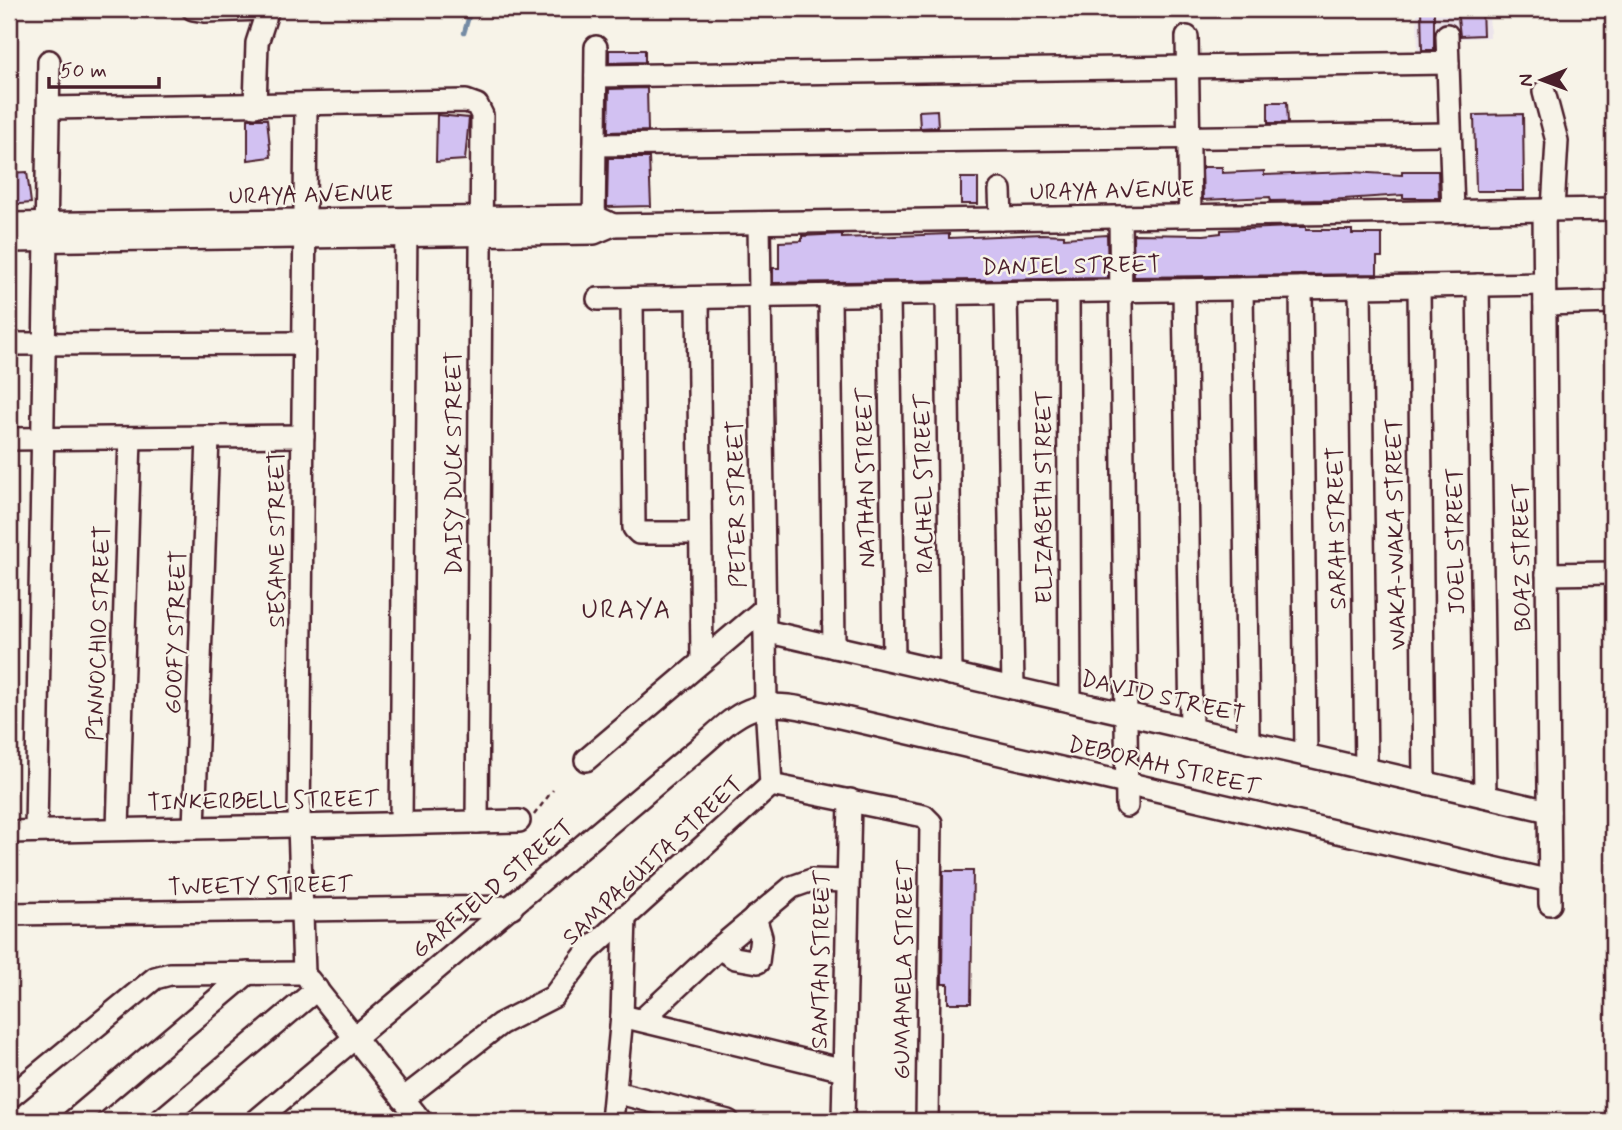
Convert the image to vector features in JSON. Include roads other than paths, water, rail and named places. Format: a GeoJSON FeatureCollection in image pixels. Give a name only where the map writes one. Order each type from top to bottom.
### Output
{"type":"FeatureCollection","features":[{"type":"Feature","properties":{"kind":"street"},"geometry":{"type":"LineString","coordinates":[[193,9],[266,9],[257,43],[255,106]]}},
{"type":"Feature","properties":{"kind":"street"},"geometry":{"type":"LineString","coordinates":[[1447,35],[1453,211]]}},
{"type":"Feature","properties":{"kind":"street"},"geometry":{"type":"LineString","coordinates":[[1187,37],[1190,215]]}},
{"type":"Feature","properties":{"kind":"street"},"geometry":{"type":"LineString","coordinates":[[596,47],[595,145],[600,225]]}},
{"type":"Feature","properties":{"kind":"street"},"geometry":{"type":"LineString","coordinates":[[36,831],[49,61]]}},
{"type":"Feature","properties":{"kind":"street"},"geometry":{"type":"LineString","coordinates":[[596,76],[1448,63]]}},
{"type":"Feature","properties":{"kind":"street","name":"BOAZ STREET"},"geometry":{"type":"LineString","coordinates":[[1544,92],[1557,141],[1548,210],[1545,294],[1550,904]]}},
{"type":"Feature","properties":{"kind":"street","name":"DAISY DUCK STREET"},"geometry":{"type":"LineString","coordinates":[[306,106],[466,101],[477,105],[482,115],[477,822]]}},
{"type":"Feature","properties":{"kind":"street"},"geometry":{"type":"LineString","coordinates":[[48,108],[306,106]]}},
{"type":"Feature","properties":{"kind":"street","name":"SESAME STREET"},"geometry":{"type":"LineString","coordinates":[[306,106],[299,825],[302,910],[311,981]]}},
{"type":"Feature","properties":{"kind":"street"},"geometry":{"type":"LineString","coordinates":[[595,145],[1450,134]]}},
{"type":"Feature","properties":{"kind":"street"},"geometry":{"type":"LineString","coordinates":[[1000,190],[1001,219]]}},
{"type":"Feature","properties":{"kind":"street","name":"URAYA AVENUE"},"geometry":{"type":"LineString","coordinates":[[9,241],[46,232],[1613,209]]}},
{"type":"Feature","properties":{"kind":"street"},"geometry":{"type":"LineString","coordinates":[[1120,217],[1126,806]]}},
{"type":"Feature","properties":{"kind":"street","name":"PETER STREET"},"geometry":{"type":"LineString","coordinates":[[759,223],[766,704],[771,785]]}},
{"type":"Feature","properties":{"kind":"street","name":"URAYA AVENUE"},"geometry":{"type":"LineString","coordinates":[[9,224],[46,232]]}},
{"type":"Feature","properties":{"kind":"street"},"geometry":{"type":"LineString","coordinates":[[401,823],[406,227]]}},
{"type":"Feature","properties":{"kind":"street","name":"DANIEL STREET"},"geometry":{"type":"LineString","coordinates":[[598,299],[1478,285],[1613,302]]}},
{"type":"Feature","properties":{"kind":"street","name":"JOEL STREET"},"geometry":{"type":"LineString","coordinates":[[1478,285],[1485,796]]}},
{"type":"Feature","properties":{"kind":"street","name":"WAKA-WAKA STREET"},"geometry":{"type":"LineString","coordinates":[[1419,286],[1424,782]]}},
{"type":"Feature","properties":{"kind":"street","name":"SARAH STREET"},"geometry":{"type":"LineString","coordinates":[[1360,287],[1366,769]]}},
{"type":"Feature","properties":{"kind":"street"},"geometry":{"type":"LineString","coordinates":[[1301,288],[1306,755]]}},
{"type":"Feature","properties":{"kind":"street"},"geometry":{"type":"LineString","coordinates":[[1241,289],[1248,742]]}},
{"type":"Feature","properties":{"kind":"street"},"geometry":{"type":"LineString","coordinates":[[1184,290],[1191,729]]}},
{"type":"Feature","properties":{"kind":"street","name":"ELIZABETH STREET"},"geometry":{"type":"LineString","coordinates":[[1068,292],[1070,701]]}},
{"type":"Feature","properties":{"kind":"street"},"geometry":{"type":"LineString","coordinates":[[1006,293],[1013,688]]}},
{"type":"Feature","properties":{"kind":"street","name":"RACHEL STREET"},"geometry":{"type":"LineString","coordinates":[[947,294],[951,674]]}},
{"type":"Feature","properties":{"kind":"street","name":"NATHAN STREET"},"geometry":{"type":"LineString","coordinates":[[889,295],[894,660]]}},
{"type":"Feature","properties":{"kind":"street"},"geometry":{"type":"LineString","coordinates":[[830,296],[834,647]]}},
{"type":"Feature","properties":{"kind":"street"},"geometry":{"type":"LineString","coordinates":[[698,298],[702,660]]}},
{"type":"Feature","properties":{"kind":"street"},"geometry":{"type":"LineString","coordinates":[[632,299],[634,528],[639,533],[700,533]]}},
{"type":"Feature","properties":{"kind":"street"},"geometry":{"type":"LineString","coordinates":[[9,344],[303,343]]}},
{"type":"Feature","properties":{"kind":"street"},"geometry":{"type":"LineString","coordinates":[[9,439],[303,436]]}},
{"type":"Feature","properties":{"kind":"street","name":"GOOFY STREET"},"geometry":{"type":"LineString","coordinates":[[194,828],[208,437]]}},
{"type":"Feature","properties":{"kind":"street","name":"PINNOCHIO STREET"},"geometry":{"type":"LineString","coordinates":[[118,829],[130,438]]}},
{"type":"Feature","properties":{"kind":"street"},"geometry":{"type":"LineString","coordinates":[[1547,574],[1613,573]]}},
{"type":"Feature","properties":{"kind":"street"},"geometry":{"type":"LineString","coordinates":[[586,760],[764,609]]}},
{"type":"Feature","properties":{"kind":"street","name":"DAVID STREET"},"geometry":{"type":"LineString","coordinates":[[765,631],[1549,811]]}},
{"type":"Feature","properties":{"kind":"street","name":"DEBORAH STREET"},"geometry":{"type":"LineString","coordinates":[[766,704],[800,708],[1550,881]]}},
{"type":"Feature","properties":{"kind":"street","name":"GARFIELD STREET"},"geometry":{"type":"LineString","coordinates":[[256,1121],[744,711],[766,704]]}},
{"type":"Feature","properties":{"kind":"street"},"geometry":{"type":"LineString","coordinates":[[771,785],[850,800]]}},
{"type":"Feature","properties":{"kind":"street","name":"SAMPAGUITA STREET"},"geometry":{"type":"LineString","coordinates":[[403,1099],[500,1024],[553,997],[588,951],[771,785]]}},
{"type":"Feature","properties":{"kind":"street","name":"GUMAMELA STREET"},"geometry":{"type":"LineString","coordinates":[[850,800],[925,816],[930,820],[927,1121]]}},
{"type":"Feature","properties":{"kind":"street","name":"SANTAN STREET"},"geometry":{"type":"LineString","coordinates":[[843,1121],[850,800]]}},
{"type":"Feature","properties":{"kind":"street","name":"TINKERBELL STREET"},"geometry":{"type":"LineString","coordinates":[[9,832],[519,821]]}},
{"type":"Feature","properties":{"kind":"street"},"geometry":{"type":"LineString","coordinates":[[632,1018],[800,882],[848,881]]}},
{"type":"Feature","properties":{"kind":"street","name":"TWEETY STREET"},"geometry":{"type":"LineString","coordinates":[[9,914],[512,907]]}},
{"type":"Feature","properties":{"kind":"street"},"geometry":{"type":"LineString","coordinates":[[612,1121],[615,1092],[632,1018],[625,916]]}},
{"type":"Feature","properties":{"kind":"street"},"geometry":{"type":"LineString","coordinates":[[719,948],[764,969],[761,937],[755,917]]}},
{"type":"Feature","properties":{"kind":"street"},"geometry":{"type":"LineString","coordinates":[[73,1121],[248,973]]}},
{"type":"Feature","properties":{"kind":"street"},"geometry":{"type":"LineString","coordinates":[[9,1098],[155,978],[170,974],[248,973],[311,981],[421,1121]]}},
{"type":"Feature","properties":{"kind":"street"},"geometry":{"type":"LineString","coordinates":[[160,1121],[311,981]]}},
{"type":"Feature","properties":{"kind":"street"},"geometry":{"type":"LineString","coordinates":[[632,1018],[844,1070]]}},
{"type":"Feature","properties":{"kind":"street"},"geometry":{"type":"LineString","coordinates":[[615,1092],[693,1117],[728,1121]]}},
{"type":"Feature","properties":{"kind":"waterway"},"geometry":{"type":"LineString","coordinates":[[464,33],[471,9]]}},
{"type":"Feature","properties":{"kind":"district","name":"URAYA"},"geometry":{"type":"Point","coordinates":[627,609]}}]}
